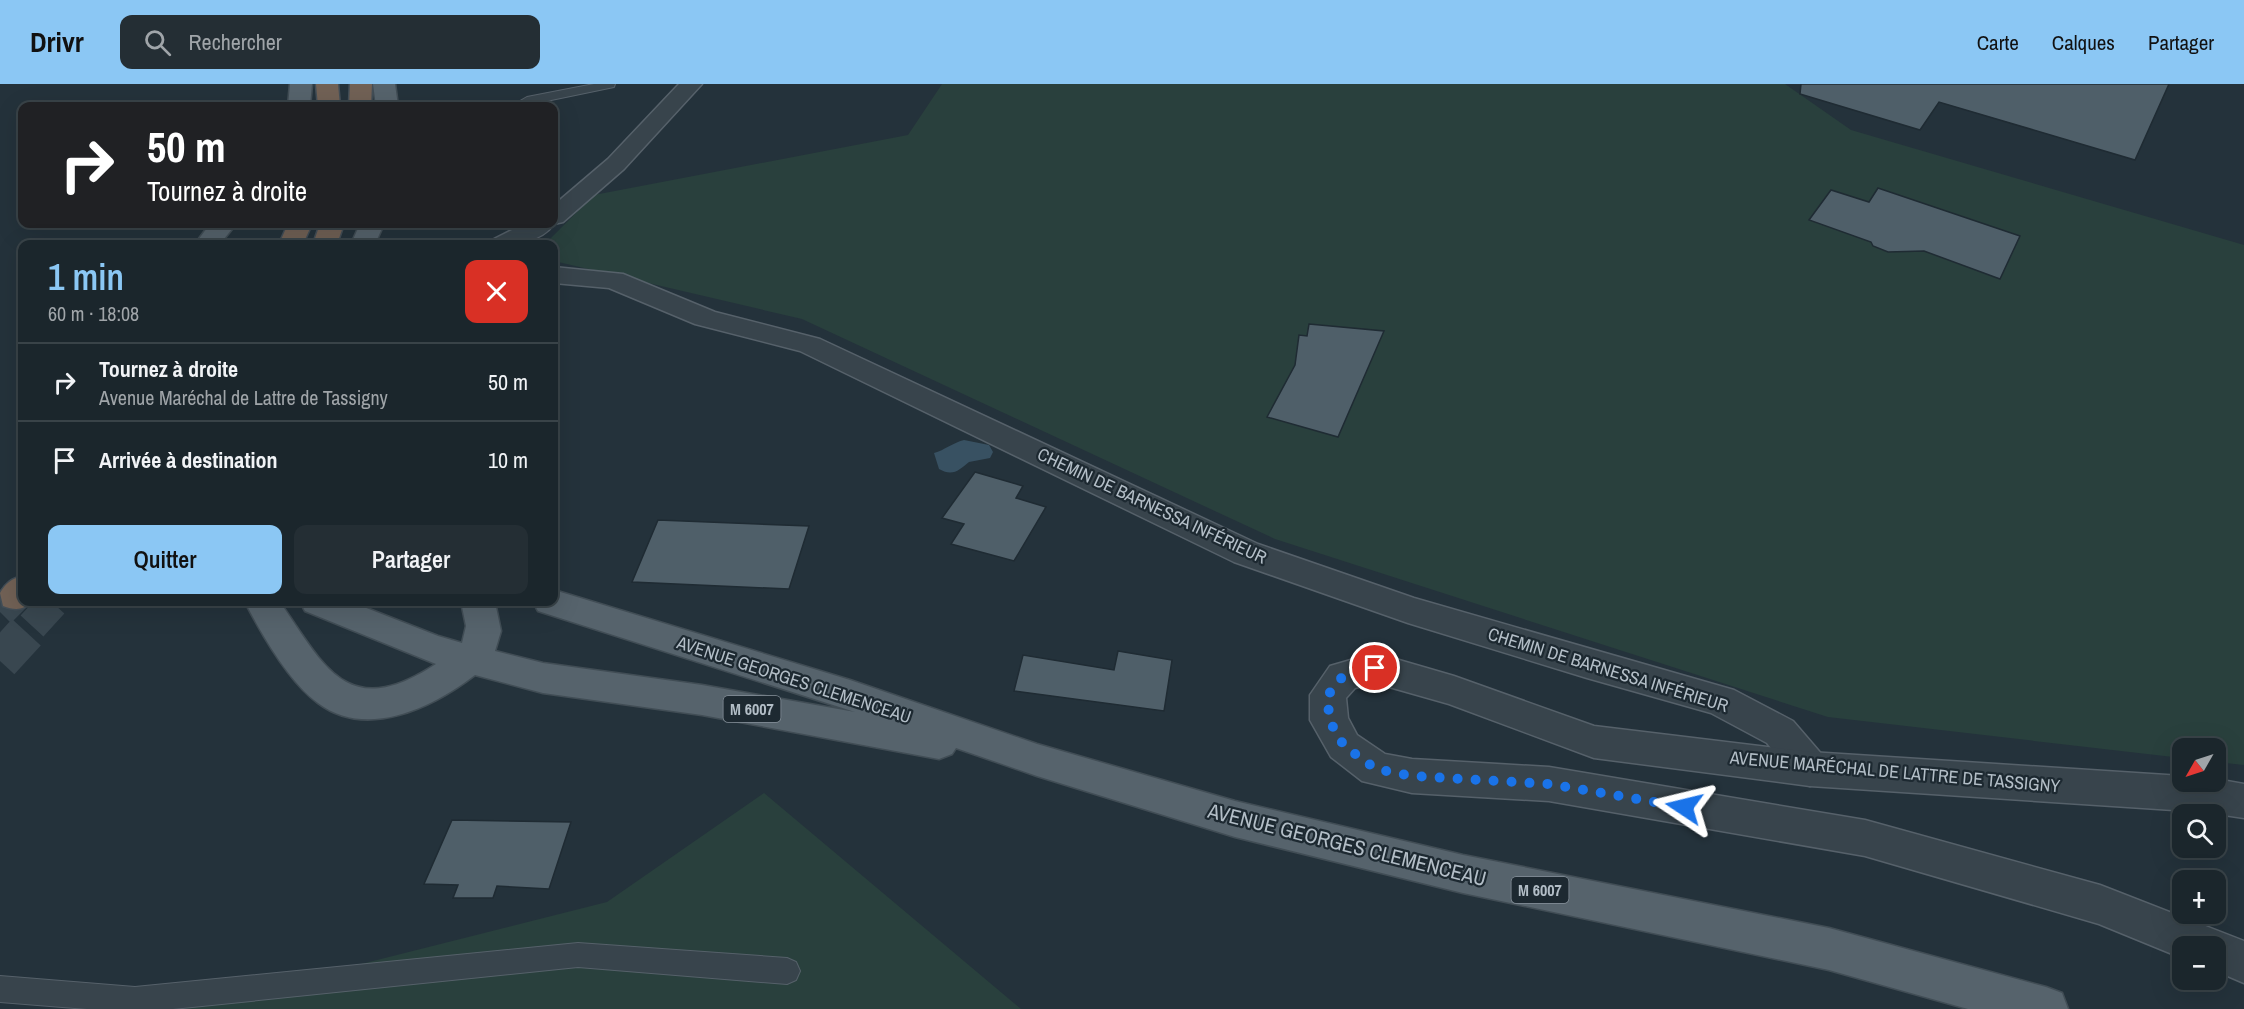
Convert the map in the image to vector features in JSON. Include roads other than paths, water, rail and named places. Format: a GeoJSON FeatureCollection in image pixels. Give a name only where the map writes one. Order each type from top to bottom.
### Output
{"type":"FeatureCollection","features":[{"type":"Feature","properties":{"kind":"highway"},"geometry":{"type":"LineString","coordinates":[[327,84],[329,102]]}},
{"type":"Feature","properties":{"kind":"highway"},"geometry":{"type":"LineString","coordinates":[[360,102],[361,84]]}},
{"type":"Feature","properties":{"kind":"main road"},"geometry":{"type":"LineString","coordinates":[[299,102],[301,84]]}},
{"type":"Feature","properties":{"kind":"main road"},"geometry":{"type":"LineString","coordinates":[[384,84],[386,102]]}},
{"type":"Feature","properties":{"kind":"main road"},"geometry":{"type":"LineString","coordinates":[[210,240],[220,228]]}},
{"type":"Feature","properties":{"kind":"main road","name":"AVENUE GEORGES CLEMENCEAU"},"geometry":{"type":"LineString","coordinates":[[558,604],[850,695],[1037,760],[1246,822],[1463,874],[1829,949],[2046,1009]]}},
{"type":"Feature","properties":{"kind":"main road"},"geometry":{"type":"LineString","coordinates":[[265,606],[310,671],[337,697],[354,702],[380,704],[408,697],[442,681],[468,660],[482,643],[484,622],[479,606]]}},
{"type":"Feature","properties":{"kind":"main road","name":"AVENUE GEORGES CLEMENCEAU"},"geometry":{"type":"LineString","coordinates":[[327,606],[432,649],[543,678],[702,700],[1037,760]]}},
{"type":"Feature","properties":{"kind":"street"},"geometry":{"type":"LineString","coordinates":[[558,214],[616,164],[691,84]]}},
{"type":"Feature","properties":{"kind":"street"},"geometry":{"type":"LineString","coordinates":[[511,240],[534,228]]}},
{"type":"Feature","properties":{"kind":"street","name":"CHEMIN DE BARNESSA INFÉRIEUR"},"geometry":{"type":"LineString","coordinates":[[558,274],[614,280],[705,318],[810,345],[1246,553],[1408,610],[1587,664],[1721,701],[1780,732],[1810,769]]}},
{"type":"Feature","properties":{"kind":"street","name":"AVENUE MARÉCHAL DE LATTRE DE TASSIGNY"},"geometry":{"type":"LineString","coordinates":[[2179,936],[2100,905],[1865,838],[1549,784],[1412,776],[1376,769],[1344,746],[1329,720],[1328,695],[1343,676],[1375,668],[1454,691],[1594,742],[1810,769],[2192,794],[2244,801]]}},
{"type":"Feature","properties":{"kind":"street"},"geometry":{"type":"LineString","coordinates":[[2226,955],[2244,962]]}},
{"type":"Feature","properties":{"kind":"lane"},"geometry":{"type":"LineString","coordinates":[[527,101],[609,84]]}},
{"type":"Feature","properties":{"kind":"lane"},"geometry":{"type":"LineString","coordinates":[[0,989],[135,1000],[578,955],[787,971]]}},
{"type":"Feature","properties":{"kind":"water"},"geometry":{"type":"Polygon","coordinates":[[[964,440],[989,445],[993,452],[990,458],[969,462],[959,470],[952,472],[939,469],[934,453],[964,440]]]}},
{"type":"Feature","properties":{"kind":"tunnel"},"geometry":{"type":"LineString","coordinates":[[0,612],[15,597]]}},
{"type":"Feature","properties":{"kind":"tunnel"},"geometry":{"type":"LineString","coordinates":[[32,626],[50,606]]}},
{"type":"Feature","properties":{"kind":"tunnel"},"geometry":{"type":"LineString","coordinates":[[0,661],[34,624]]}}]}
